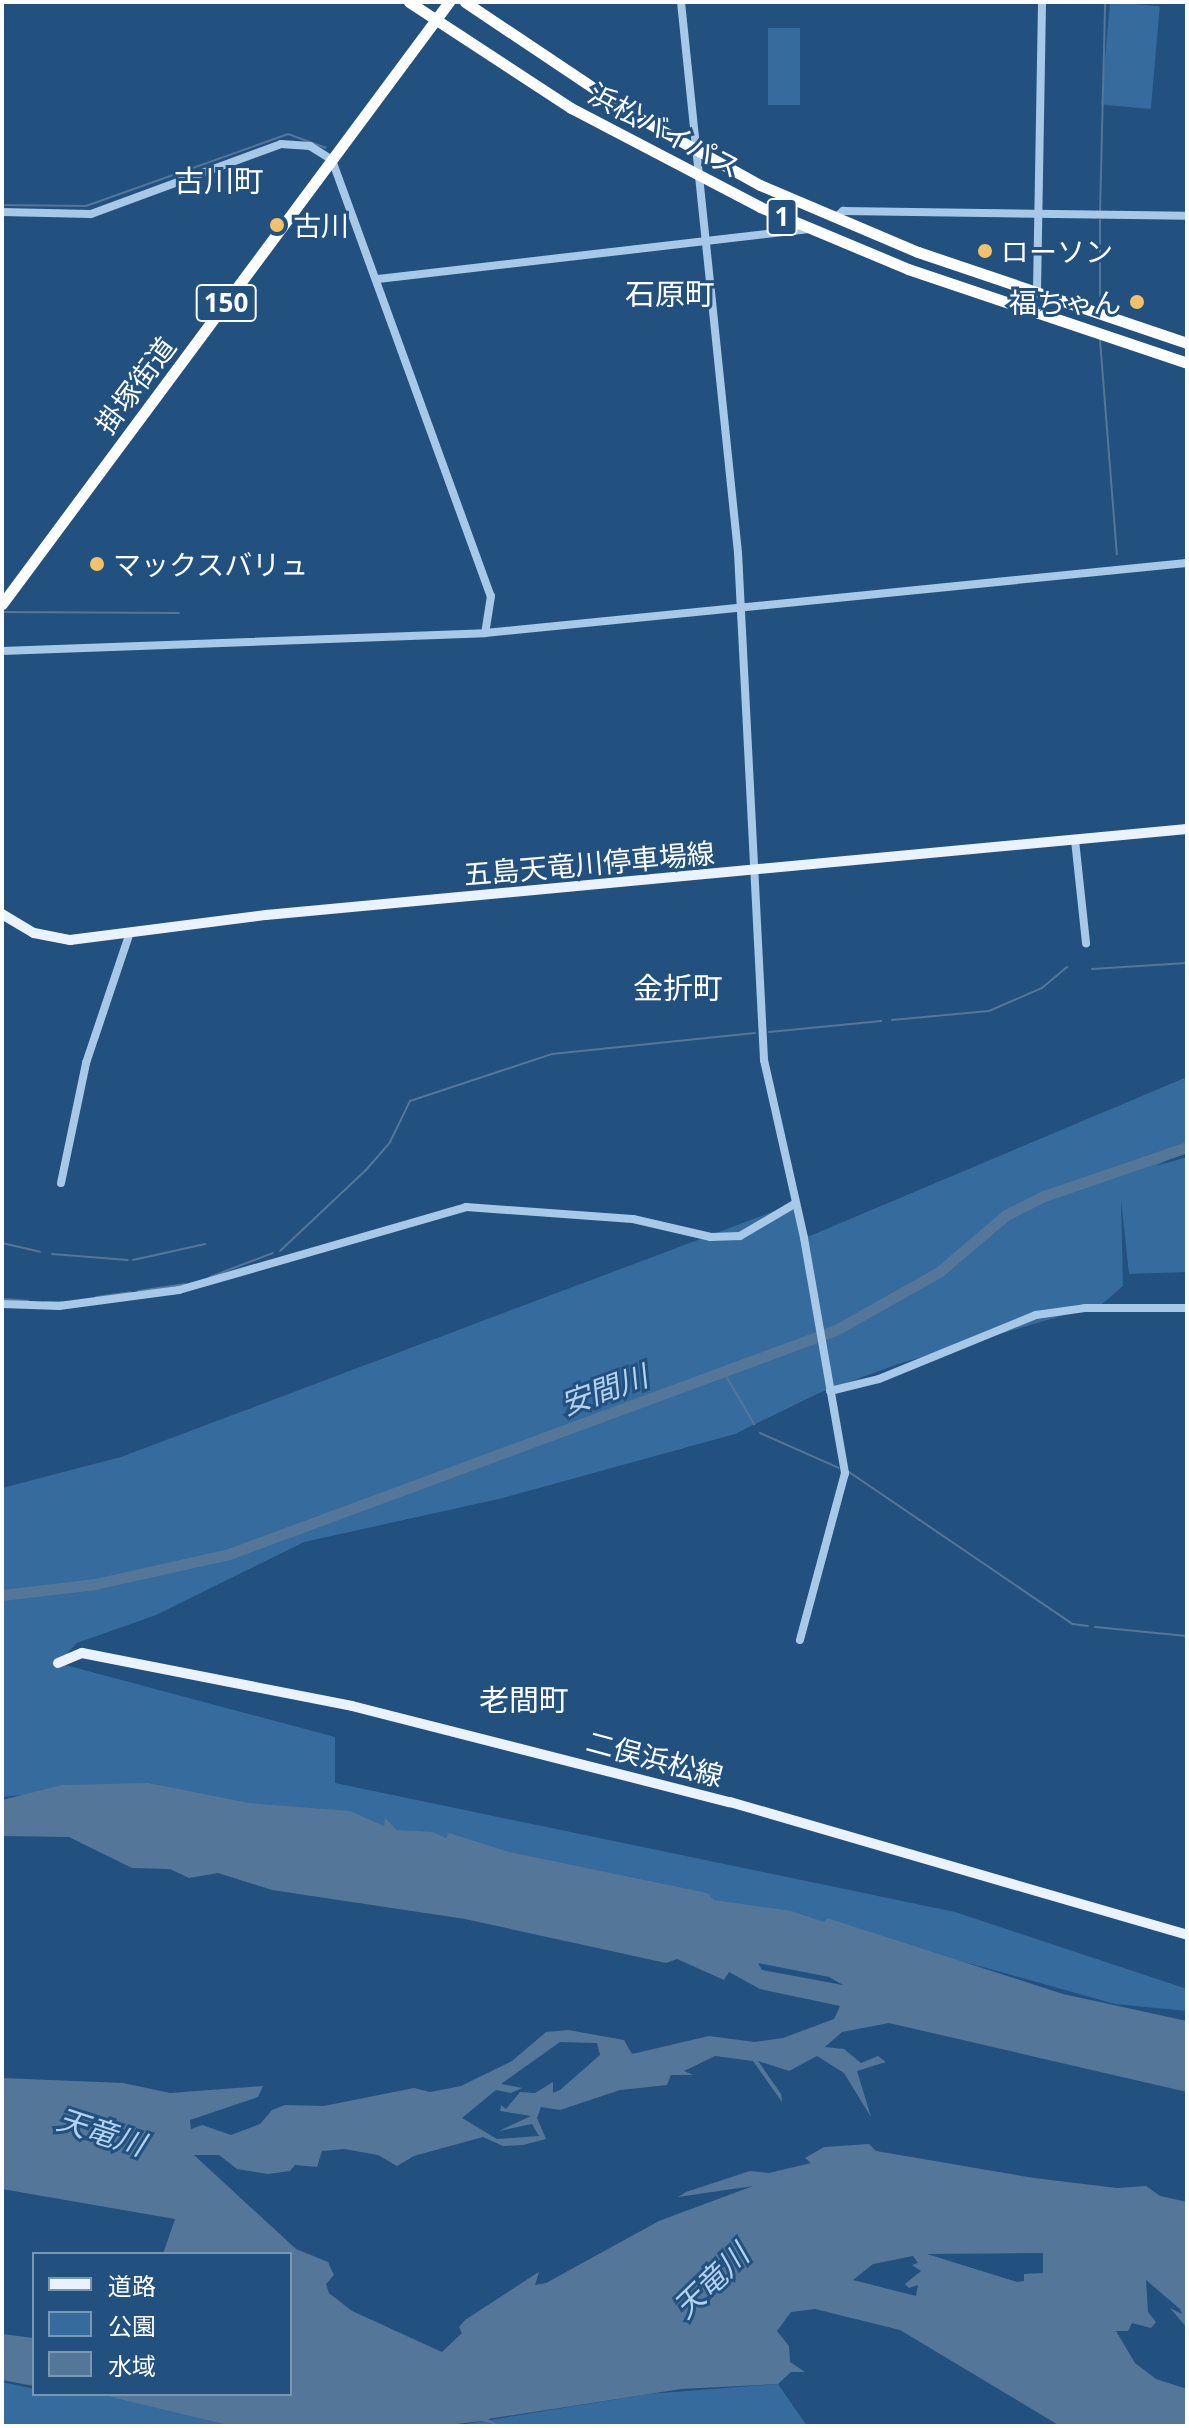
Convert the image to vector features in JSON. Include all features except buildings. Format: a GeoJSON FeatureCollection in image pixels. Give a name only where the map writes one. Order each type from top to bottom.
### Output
{"type":"FeatureCollection","features":[{"type":"Feature","properties":{"kind":"highway","name":"浜松バイパス"},"geometry":{"type":"LineString","coordinates":[[409,2],[561,102],[699,176],[809,229],[947,282],[1187,363]]}},
{"type":"Feature","properties":{"kind":"highway","name":"掛塚街道"},"geometry":{"type":"LineString","coordinates":[[2,604],[449,2]]}},
{"type":"Feature","properties":{"kind":"highway","name":"浜松バイパス"},"geometry":{"type":"LineString","coordinates":[[465,2],[563,71],[695,148],[835,218],[1187,343]]}},
{"type":"Feature","properties":{"kind":"main road","name":"五島天竜川停車場線"},"geometry":{"type":"LineString","coordinates":[[2,914],[59,940],[1187,829]]}},
{"type":"Feature","properties":{"kind":"main road","name":"二俣浜松線"},"geometry":{"type":"LineString","coordinates":[[58,1663],[82,1653],[352,1706],[716,1799],[1187,1935]]}},
{"type":"Feature","properties":{"kind":"street"},"geometry":{"type":"LineString","coordinates":[[681,2],[741,606],[764,1060],[796,1203],[845,1473],[800,1640]]}},
{"type":"Feature","properties":{"kind":"street"},"geometry":{"type":"LineString","coordinates":[[1037,290],[1042,2]]}},
{"type":"Feature","properties":{"kind":"street"},"geometry":{"type":"LineString","coordinates":[[2,212],[91,214],[281,144],[310,146],[332,160],[378,279],[491,596],[485,633]]}},
{"type":"Feature","properties":{"kind":"street"},"geometry":{"type":"LineString","coordinates":[[835,218],[843,211],[1187,216]]}},
{"type":"Feature","properties":{"kind":"street"},"geometry":{"type":"LineString","coordinates":[[378,279],[809,229]]}},
{"type":"Feature","properties":{"kind":"street"},"geometry":{"type":"LineString","coordinates":[[2,651],[485,633],[1187,563]]}},
{"type":"Feature","properties":{"kind":"street"},"geometry":{"type":"LineString","coordinates":[[1075,840],[1086,943]]}},
{"type":"Feature","properties":{"kind":"street"},"geometry":{"type":"LineString","coordinates":[[61,1183],[86,1063],[130,932]]}},
{"type":"Feature","properties":{"kind":"street"},"geometry":{"type":"LineString","coordinates":[[2,1304],[59,1306],[189,1288],[466,1207],[633,1219],[711,1237],[740,1236],[796,1203]]}},
{"type":"Feature","properties":{"kind":"street"},"geometry":{"type":"LineString","coordinates":[[830,1391],[879,1379],[1036,1315],[1085,1308],[1187,1308]]}},
{"type":"Feature","properties":{"kind":"green space"},"geometry":{"type":"Polygon","coordinates":[[[1110,2],[1160,6],[1151,109],[1101,105],[1110,2]]]}},
{"type":"Feature","properties":{"kind":"green space"},"geometry":{"type":"Polygon","coordinates":[[[768,28],[800,28],[800,105],[768,105],[768,28]]]}},
{"type":"Feature","properties":{"kind":"green space"},"geometry":{"type":"Polygon","coordinates":[[[1187,1077],[1187,1150],[1156,1166],[1187,1157],[1187,1272],[1129,1274],[1121,1199],[1123,1286],[1102,1304],[898,1364],[819,1393],[735,1434],[503,1498],[304,1542],[156,1615],[77,1643],[58,1663],[335,1737],[335,1783],[955,1912],[1187,1989],[1187,2011],[1115,2004],[972,1964],[149,1783],[2,1797],[2,1488],[121,1457],[796,1203],[805,1238],[1187,1077]]]}},
{"type":"Feature","properties":{"kind":"green space"},"geometry":{"type":"Polygon","coordinates":[[[2,2382],[32,2389],[32,2396],[116,2396],[231,2426],[2,2426],[2,2382]]]}},
{"type":"Feature","properties":{"kind":"green space"},"geometry":{"type":"Polygon","coordinates":[[[778,2384],[807,2426],[454,2426],[648,2394],[778,2384]]]}},
{"type":"Feature","properties":{"kind":"water","name":"天竜川"},"geometry":{"type":"Polygon","coordinates":[[[149,1783],[249,1803],[350,1811],[384,1826],[385,1818],[397,1830],[433,1832],[446,1838],[449,1833],[509,1852],[707,1893],[714,1900],[791,1911],[824,1922],[827,1918],[1063,1994],[1187,2021],[1187,2092],[889,2023],[842,2032],[825,2047],[844,2049],[861,2063],[878,2056],[886,2062],[857,2071],[871,2117],[844,2073],[817,2056],[789,2071],[758,2061],[781,2094],[782,2102],[753,2061],[715,2056],[684,2071],[693,2075],[671,2075],[667,2085],[620,2090],[560,2110],[541,2107],[537,2118],[546,2139],[523,2145],[503,2146],[483,2137],[414,2156],[397,2166],[378,2155],[344,2149],[322,2151],[317,2167],[295,2165],[290,2171],[268,2174],[237,2169],[219,2155],[194,2155],[296,2249],[328,2262],[334,2275],[326,2284],[329,2293],[352,2311],[442,2352],[462,2333],[459,2327],[465,2320],[539,2272],[535,2285],[546,2283],[659,2221],[753,2186],[678,2197],[686,2192],[750,2171],[769,2173],[811,2163],[805,2158],[824,2147],[869,2144],[876,2151],[1034,2178],[1117,2188],[1146,2186],[1160,2196],[1187,2202],[1187,2328],[1170,2308],[1182,2314],[1180,2309],[1146,2280],[1148,2312],[1156,2322],[1151,2328],[1132,2323],[1128,2331],[1116,2331],[1135,2363],[1156,2379],[1187,2389],[1187,2426],[1060,2426],[900,2330],[815,2309],[791,2312],[777,2331],[789,2346],[790,2362],[805,2372],[791,2372],[778,2384],[681,2389],[488,2419],[500,2426],[483,2421],[437,2426],[232,2426],[111,2397],[292,2396],[292,2252],[164,2252],[175,2219],[2,2189],[2,2078],[123,2083],[170,2093],[263,2086],[258,2097],[190,2120],[191,2129],[202,2125],[231,2135],[260,2124],[272,2110],[285,2105],[324,2106],[414,2088],[430,2092],[461,2086],[512,2061],[546,2032],[568,2030],[624,2040],[632,2054],[709,2036],[755,2042],[783,2038],[834,2019],[840,2006],[760,1989],[729,1972],[724,1980],[677,1959],[666,1963],[465,1919],[272,1890],[218,1873],[189,1878],[170,1869],[132,1868],[69,1837],[2,1836],[2,1800],[62,1785],[149,1783]],[[758,1963],[762,1970],[843,1985],[829,1977],[758,1963]],[[560,2042],[501,2084],[522,2088],[511,2093],[496,2090],[462,2118],[497,2139],[539,2136],[532,2124],[499,2131],[531,2116],[500,2111],[501,2105],[506,2109],[520,2092],[535,2093],[553,2082],[553,2093],[560,2090],[600,2055],[597,2043],[560,2042]],[[1043,2253],[927,2254],[1017,2282],[1024,2281],[1024,2274],[1043,2273],[1043,2253]],[[913,2256],[873,2264],[853,2280],[916,2296],[918,2285],[909,2288],[905,2284],[921,2271],[912,2265],[918,2263],[913,2256]]]}},
{"type":"Feature","properties":{"kind":"water"},"geometry":{"type":"Polygon","coordinates":[[[2,2334],[32,2338],[32,2386],[2,2380],[2,2334]]]}},
{"type":"Feature","properties":{"kind":"waterway"},"geometry":{"type":"LineString","coordinates":[[1100,213],[1105,2]]}},
{"type":"Feature","properties":{"kind":"waterway"},"geometry":{"type":"LineString","coordinates":[[2,205],[86,206],[288,134],[326,148]]}},
{"type":"Feature","properties":{"kind":"waterway"},"geometry":{"type":"LineString","coordinates":[[1100,220],[1100,309]]}},
{"type":"Feature","properties":{"kind":"waterway"},"geometry":{"type":"LineString","coordinates":[[1100,340],[1117,554]]}},
{"type":"Feature","properties":{"kind":"waterway"},"geometry":{"type":"LineString","coordinates":[[2,612],[179,613]]}},
{"type":"Feature","properties":{"kind":"waterway"},"geometry":{"type":"LineString","coordinates":[[1092,969],[1187,963]]}},
{"type":"Feature","properties":{"kind":"waterway"},"geometry":{"type":"LineString","coordinates":[[892,1020],[989,1011],[1042,988],[1067,967]]}},
{"type":"Feature","properties":{"kind":"waterway"},"geometry":{"type":"LineString","coordinates":[[769,1032],[881,1021]]}},
{"type":"Feature","properties":{"kind":"waterway"},"geometry":{"type":"LineString","coordinates":[[280,1251],[366,1170],[390,1142],[410,1101],[552,1054],[755,1033]]}},
{"type":"Feature","properties":{"kind":"waterway","name":"安間川"},"geometry":{"type":"LineString","coordinates":[[2,1595],[95,1584],[229,1554],[836,1330],[939,1272],[1006,1215],[1044,1196],[1187,1147]]}},
{"type":"Feature","properties":{"kind":"waterway"},"geometry":{"type":"LineString","coordinates":[[2,1243],[40,1252]]}},
{"type":"Feature","properties":{"kind":"waterway"},"geometry":{"type":"LineString","coordinates":[[133,1260],[205,1244]]}},
{"type":"Feature","properties":{"kind":"waterway"},"geometry":{"type":"LineString","coordinates":[[210,1277],[273,1253]]}},
{"type":"Feature","properties":{"kind":"waterway"},"geometry":{"type":"LineString","coordinates":[[52,1254],[128,1260]]}},
{"type":"Feature","properties":{"kind":"waterway"},"geometry":{"type":"LineString","coordinates":[[138,1291],[185,1284]]}},
{"type":"Feature","properties":{"kind":"waterway"},"geometry":{"type":"LineString","coordinates":[[96,1297],[131,1292]]}},
{"type":"Feature","properties":{"kind":"waterway"},"geometry":{"type":"LineString","coordinates":[[2,1299],[28,1301]]}},
{"type":"Feature","properties":{"kind":"waterway"},"geometry":{"type":"LineString","coordinates":[[45,1302],[62,1302]]}},
{"type":"Feature","properties":{"kind":"waterway"},"geometry":{"type":"LineString","coordinates":[[722,1369],[754,1424]]}},
{"type":"Feature","properties":{"kind":"waterway"},"geometry":{"type":"LineString","coordinates":[[760,1433],[839,1468]]}},
{"type":"Feature","properties":{"kind":"waterway"},"geometry":{"type":"LineString","coordinates":[[849,1472],[1073,1624],[1088,1626]]}},
{"type":"Feature","properties":{"kind":"waterway"},"geometry":{"type":"LineString","coordinates":[[1095,1627],[1187,1636]]}},
{"type":"Feature","properties":{"kind":"place","name":"古川"},"geometry":{"type":"Point","coordinates":[277,225]}},
{"type":"Feature","properties":{"kind":"place","name":"ローソン"},"geometry":{"type":"Point","coordinates":[985,251]}},
{"type":"Feature","properties":{"kind":"place","name":"福ちゃん"},"geometry":{"type":"Point","coordinates":[1137,302]}},
{"type":"Feature","properties":{"kind":"place","name":"マックスバリュ"},"geometry":{"type":"Point","coordinates":[97,564]}},
{"type":"Feature","properties":{"kind":"district","name":"古川町"},"geometry":{"type":"Point","coordinates":[219,181]}},
{"type":"Feature","properties":{"kind":"district","name":"石原町"},"geometry":{"type":"Point","coordinates":[670,294]}},
{"type":"Feature","properties":{"kind":"district","name":"金折町"},"geometry":{"type":"Point","coordinates":[678,988]}},
{"type":"Feature","properties":{"kind":"district","name":"老間町"},"geometry":{"type":"Point","coordinates":[524,1700]}}]}
